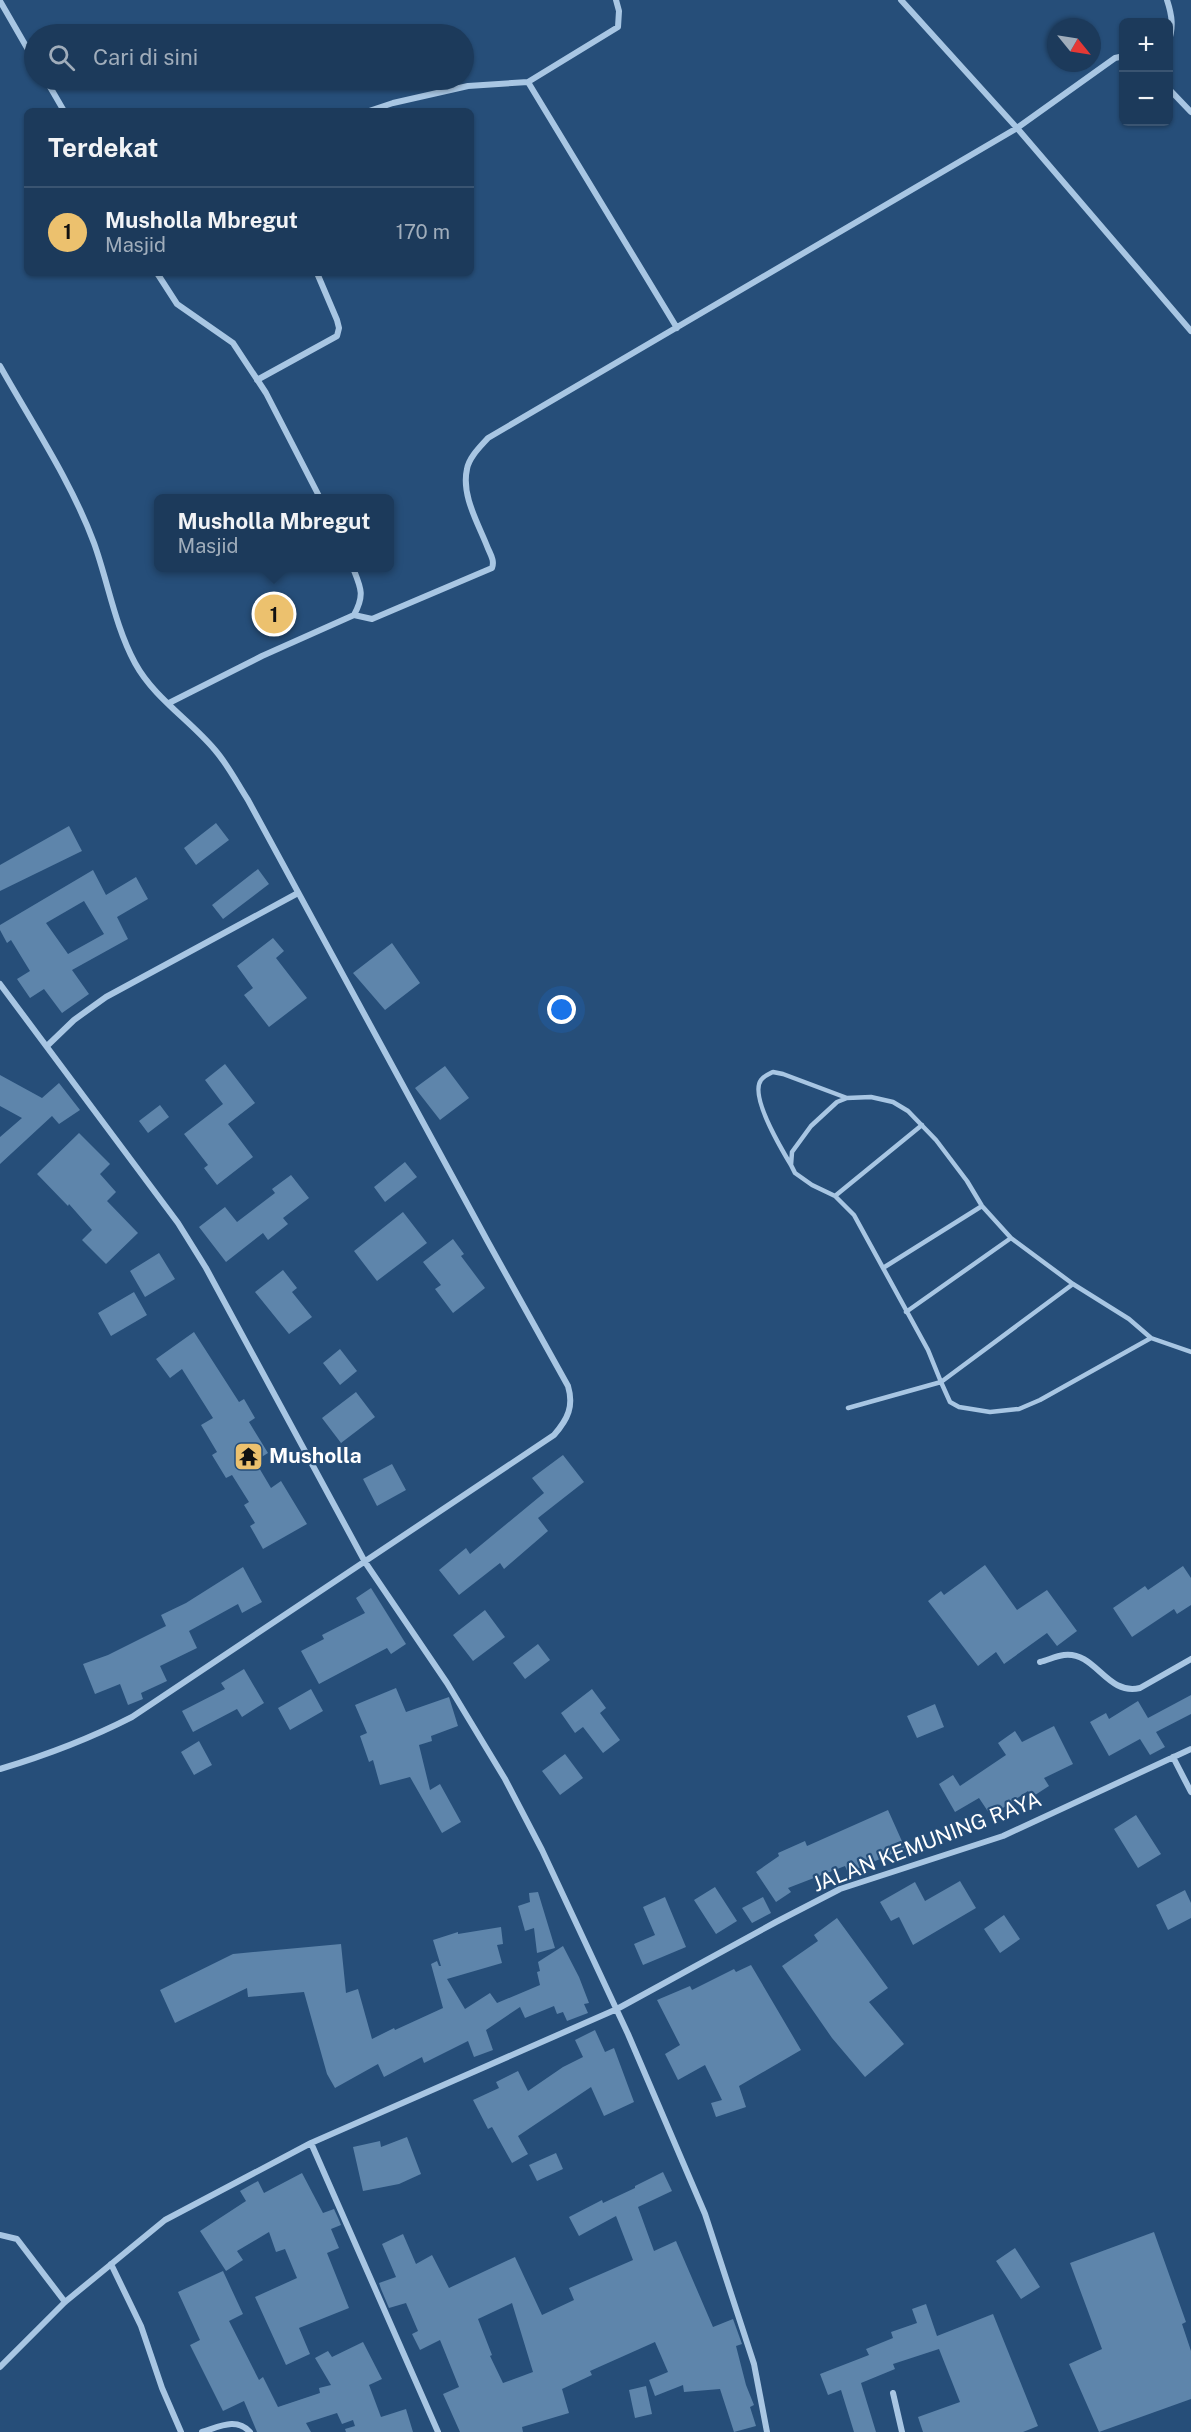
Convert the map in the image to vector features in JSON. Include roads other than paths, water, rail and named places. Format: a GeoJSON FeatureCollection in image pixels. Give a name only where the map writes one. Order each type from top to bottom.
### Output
{"type":"FeatureCollection","features":[{"type":"Feature","properties":{"kind":"street"},"geometry":{"type":"LineString","coordinates":[[474,86],[528,82],[618,27],[619,11],[616,0]]}},
{"type":"Feature","properties":{"kind":"street"},"geometry":{"type":"LineString","coordinates":[[901,0],[1017,128],[1191,331]]}},
{"type":"Feature","properties":{"kind":"street"},"geometry":{"type":"LineString","coordinates":[[1167,0],[1172,18]]}},
{"type":"Feature","properties":{"kind":"street"},"geometry":{"type":"LineString","coordinates":[[0,1],[24,43]]}},
{"type":"Feature","properties":{"kind":"street"},"geometry":{"type":"LineString","coordinates":[[354,615],[372,619],[492,568],[492,558],[471,506],[466,487],[467,468],[476,452],[488,438],[1017,128],[1119,57]]}},
{"type":"Feature","properties":{"kind":"street"},"geometry":{"type":"LineString","coordinates":[[528,82],[677,328]]}},
{"type":"Feature","properties":{"kind":"street"},"geometry":{"type":"LineString","coordinates":[[52,90],[62,108]]}},
{"type":"Feature","properties":{"kind":"street"},"geometry":{"type":"LineString","coordinates":[[378,108],[450,90]]}},
{"type":"Feature","properties":{"kind":"street"},"geometry":{"type":"LineString","coordinates":[[1173,93],[1191,112]]}},
{"type":"Feature","properties":{"kind":"street"},"geometry":{"type":"LineString","coordinates":[[159,276],[177,304],[233,343],[257,380],[318,494]]}},
{"type":"Feature","properties":{"kind":"street"},"geometry":{"type":"LineString","coordinates":[[257,380],[337,336],[339,328],[337,320],[317,276]]}},
{"type":"Feature","properties":{"kind":"street"},"geometry":{"type":"LineString","coordinates":[[0,366],[78,506],[94,543],[124,638],[136,665],[159,696],[170,703],[216,751],[248,800],[568,1386],[572,1398],[570,1411],[563,1425],[554,1435],[132,1717],[95,1736],[50,1754],[0,1769]]}},
{"type":"Feature","properties":{"kind":"street"},"geometry":{"type":"LineString","coordinates":[[170,703],[262,656],[354,615],[361,603],[362,589],[355,572]]}},
{"type":"Feature","properties":{"kind":"street"},"geometry":{"type":"LineString","coordinates":[[47,1046],[74,1020],[105,997],[298,893]]}},
{"type":"Feature","properties":{"kind":"street"},"geometry":{"type":"LineString","coordinates":[[0,984],[178,1223],[206,1268],[365,1562],[447,1683],[505,1779],[542,1850],[617,2009],[705,2214],[754,2364],[767,2432]]}},
{"type":"Feature","properties":{"kind":"street"},"geometry":{"type":"LineString","coordinates":[[1041,1662],[1065,1655],[1077,1656],[1088,1661],[1111,1683],[1131,1690],[1140,1688],[1191,1659]]}},
{"type":"Feature","properties":{"kind":"street","name":"JALAN KEMUNING RAYA"},"geometry":{"type":"LineString","coordinates":[[0,2367],[65,2302],[165,2220],[312,2143],[617,2009],[840,1889],[1003,1836],[1191,1749]]}},
{"type":"Feature","properties":{"kind":"street"},"geometry":{"type":"LineString","coordinates":[[1173,1757],[1191,1792]]}},
{"type":"Feature","properties":{"kind":"street"},"geometry":{"type":"LineString","coordinates":[[312,2143],[438,2432]]}},
{"type":"Feature","properties":{"kind":"street"},"geometry":{"type":"LineString","coordinates":[[0,2235],[17,2239],[65,2302]]}},
{"type":"Feature","properties":{"kind":"street"},"geometry":{"type":"LineString","coordinates":[[111,2264],[141,2326],[162,2388],[181,2432]]}},
{"type":"Feature","properties":{"kind":"street"},"geometry":{"type":"LineString","coordinates":[[893,2393],[902,2432]]}},
{"type":"Feature","properties":{"kind":"street"},"geometry":{"type":"LineString","coordinates":[[202,2432],[230,2423],[238,2424],[250,2432]]}},
{"type":"Feature","properties":{"kind":"lane"},"geometry":{"type":"LineString","coordinates":[[847,1098],[773,1072],[761,1080],[758,1086],[762,1108],[776,1140],[795,1173],[812,1185],[835,1196],[854,1215],[928,1350],[950,1402],[959,1407],[990,1412],[1018,1409],[1040,1400],[1151,1338]]}},
{"type":"Feature","properties":{"kind":"lane"},"geometry":{"type":"LineString","coordinates":[[791,1165],[792,1152],[811,1126],[837,1102],[847,1098],[871,1097],[893,1102],[908,1111],[936,1140],[967,1181],[982,1206],[1011,1238],[1073,1284],[1129,1319],[1151,1338],[1189,1351]]}},
{"type":"Feature","properties":{"kind":"lane"},"geometry":{"type":"LineString","coordinates":[[835,1196],[922,1125]]}},
{"type":"Feature","properties":{"kind":"lane"},"geometry":{"type":"LineString","coordinates":[[883,1268],[982,1206]]}},
{"type":"Feature","properties":{"kind":"lane"},"geometry":{"type":"LineString","coordinates":[[906,1312],[1011,1238]]}},
{"type":"Feature","properties":{"kind":"lane"},"geometry":{"type":"LineString","coordinates":[[848,1408],[941,1382],[1073,1284]]}},
{"type":"Feature","properties":{"kind":"place","name":"Musholla Mbregut"},"geometry":{"type":"Point","coordinates":[274,614]}},
{"type":"Feature","properties":{"kind":"place","name":"Musholla"},"geometry":{"type":"Point","coordinates":[248,1456]}}]}
